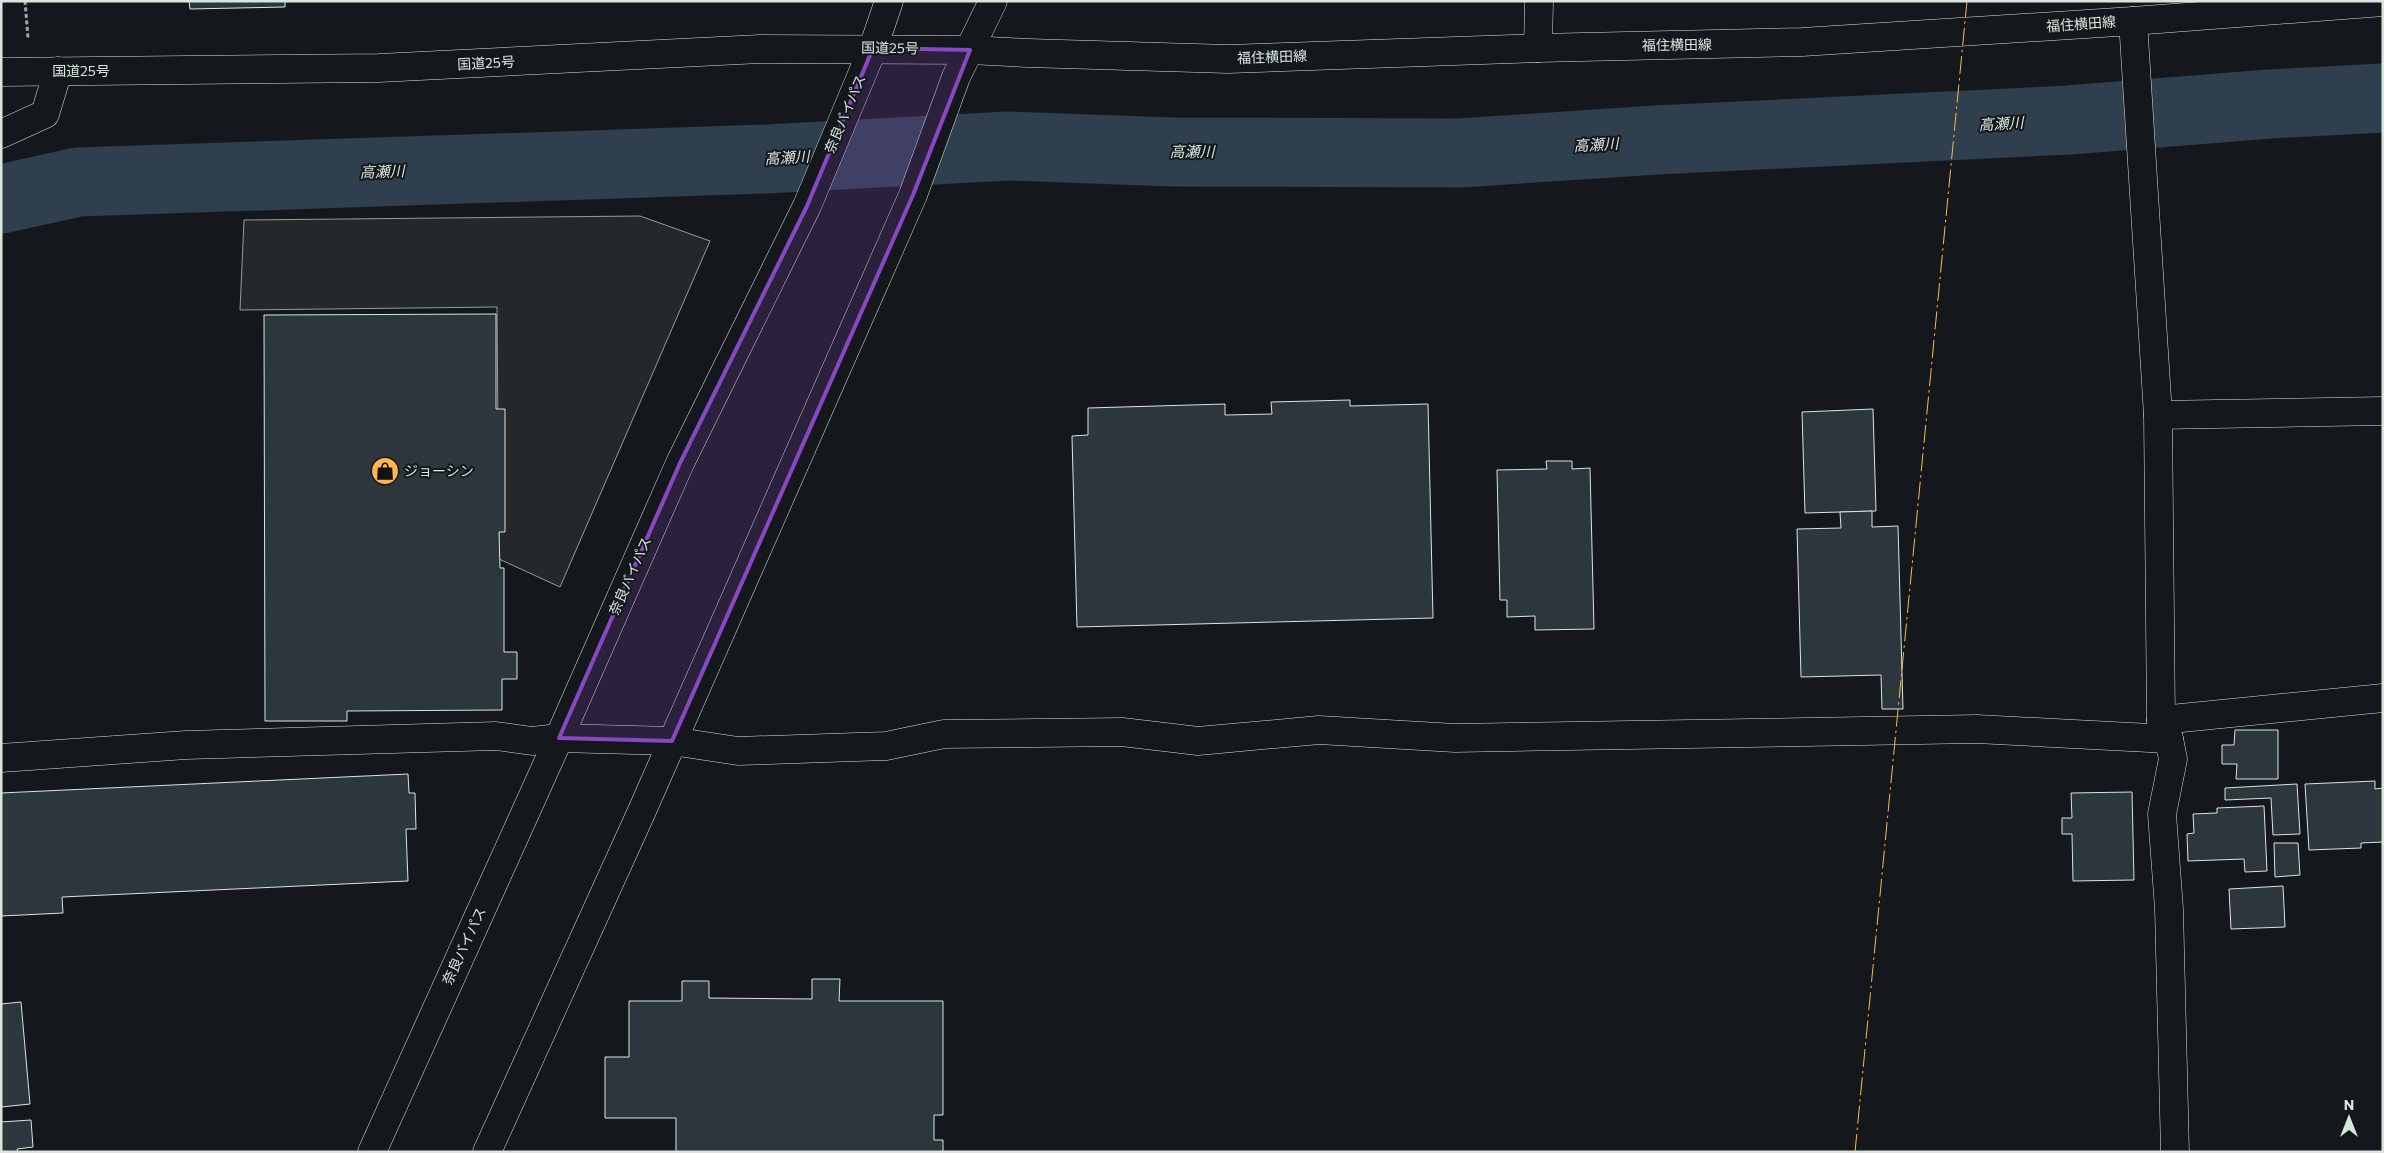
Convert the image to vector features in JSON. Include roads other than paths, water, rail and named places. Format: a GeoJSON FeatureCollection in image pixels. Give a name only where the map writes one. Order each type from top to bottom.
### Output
{"type":"FeatureCollection","features":[{"type":"Feature","properties":{"kind":"main road","name":"奈良バイパス"},"geometry":{"type":"LineString","coordinates":[[372,1152],[559,738],[680,462],[813,191],[873,48],[889,1]]}},
{"type":"Feature","properties":{"kind":"main road"},"geometry":{"type":"LineString","coordinates":[[487,1152],[672,741],[913,195],[956,77],[993,1]]}},
{"type":"Feature","properties":{"kind":"main road"},"geometry":{"type":"LineString","coordinates":[[1538,48],[1539,1]]}},
{"type":"Feature","properties":{"kind":"main road","name":"福住横田線"},"geometry":{"type":"LineString","coordinates":[[970,50],[1028,54],[1228,59],[1538,48],[1802,42],[2133,21],[2383,2]]}},
{"type":"Feature","properties":{"kind":"main road"},"geometry":{"type":"LineString","coordinates":[[2133,21],[2158,415],[2165,729],[2173,759],[2162,814],[2169,909],[2175,1152]]}},
{"type":"Feature","properties":{"kind":"main road","name":"国道25号"},"geometry":{"type":"LineString","coordinates":[[1,72],[379,68],[760,49],[873,48],[970,50]]}},
{"type":"Feature","properties":{"kind":"main road"},"geometry":{"type":"LineString","coordinates":[[1,134],[45,114],[58,71]]}},
{"type":"Feature","properties":{"kind":"main road"},"geometry":{"type":"LineString","coordinates":[[2158,415],[2383,410]]}},
{"type":"Feature","properties":{"kind":"main road"},"geometry":{"type":"LineString","coordinates":[[1,758],[186,745],[496,736],[532,741],[559,738],[672,741],[738,751],[886,746],[944,734],[1122,732],[1198,741],[1319,730],[1455,738],[1695,732],[2165,729],[2383,698]]}},
{"type":"Feature","properties":{"kind":"waterway","name":"高瀬川"},"geometry":{"type":"LineString","coordinates":[[1,199],[78,182],[767,159],[1008,146],[1173,152],[1459,153],[1656,140],[2069,120],[2270,104],[2383,98]]}},
{"type":"Feature","properties":{"kind":"place","name":"ジョーシン"},"geometry":{"type":"Point","coordinates":[385,471]}}]}
